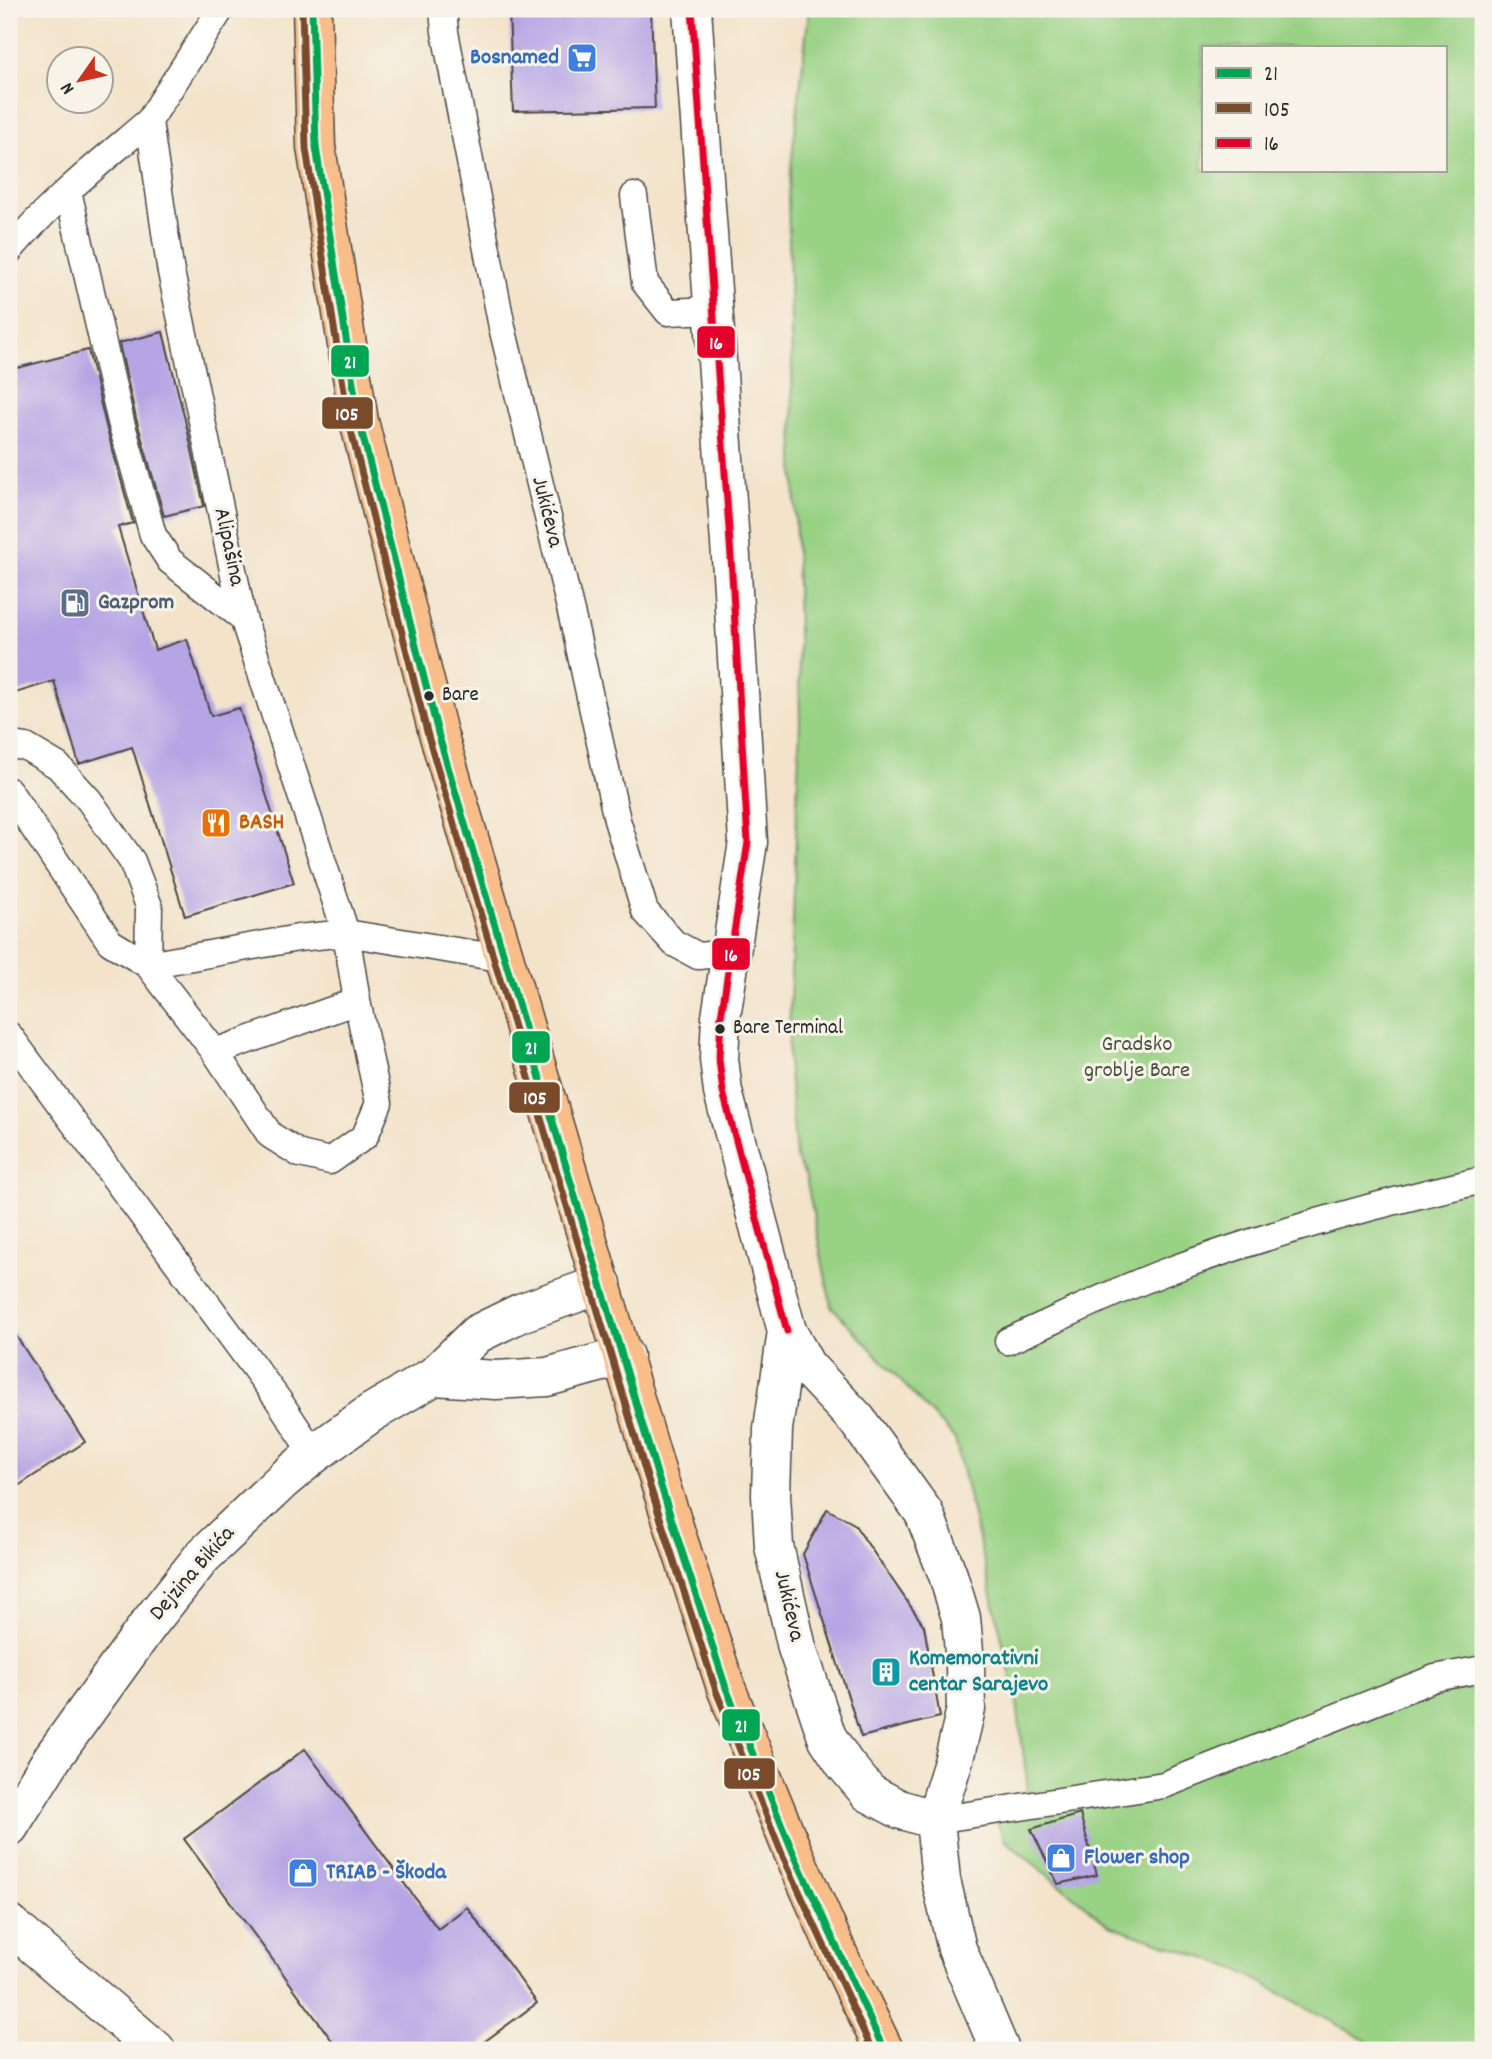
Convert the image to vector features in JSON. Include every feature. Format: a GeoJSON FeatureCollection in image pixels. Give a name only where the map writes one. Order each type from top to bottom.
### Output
{"type":"FeatureCollection","features":[{"type":"Feature","properties":{"kind":"main road"},"geometry":{"type":"LineString","coordinates":[[312,9],[316,147],[359,421],[438,733],[657,1474],[726,1688],[792,1850],[884,2050]]}},
{"type":"Feature","properties":{"kind":"street","name":"Jukićeva"},"geometry":{"type":"LineString","coordinates":[[692,9],[748,842],[721,1017],[719,1059],[723,1093],[787,1331],[806,1366],[858,1420],[924,1513],[961,1618],[966,1709],[935,1820],[941,1880],[957,1949],[1000,2050]]}},
{"type":"Feature","properties":{"kind":"street","name":"Dejzina Bikića"},"geometry":{"type":"LineString","coordinates":[[9,1827],[53,1758],[148,1625],[202,1557],[314,1454],[371,1413],[434,1376],[477,1334],[520,1313],[602,1284]]}},
{"type":"Feature","properties":{"kind":"street","name":"Jukićeva"},"geometry":{"type":"LineString","coordinates":[[787,1331],[773,1429],[771,1495],[774,1546],[797,1648],[827,1737],[844,1763],[869,1793],[900,1809],[935,1820]]}},
{"type":"Feature","properties":{"kind":"street"},"geometry":{"type":"LineString","coordinates":[[434,1376],[496,1380],[547,1377],[624,1356]]}},
{"type":"Feature","properties":{"kind":"street"},"geometry":{"type":"LineString","coordinates":[[9,1924],[156,2050]]}},
{"type":"Feature","properties":{"kind":"lane"},"geometry":{"type":"LineString","coordinates":[[9,251],[68,191],[149,121],[221,9]]}},
{"type":"Feature","properties":{"kind":"lane","name":"Jukićeva"},"geometry":{"type":"LineString","coordinates":[[443,9],[447,45],[502,327],[576,633],[617,820],[645,911],[674,943],[698,957],[730,953]]}},
{"type":"Feature","properties":{"kind":"lane","name":"Alipašina"},"geometry":{"type":"LineString","coordinates":[[148,965],[215,1052],[270,1135],[300,1154],[330,1161],[365,1136],[379,1104],[346,933],[243,618],[170,267],[149,121]]}},
{"type":"Feature","properties":{"kind":"lane"},"geometry":{"type":"LineString","coordinates":[[68,191],[121,422],[153,535],[170,561],[243,618]]}},
{"type":"Feature","properties":{"kind":"lane"},"geometry":{"type":"LineString","coordinates":[[634,196],[645,283],[668,312],[713,310]]}},
{"type":"Feature","properties":{"kind":"lane"},"geometry":{"type":"LineString","coordinates":[[9,745],[26,747],[58,766],[89,800],[132,860],[149,906],[148,965]]}},
{"type":"Feature","properties":{"kind":"lane"},"geometry":{"type":"LineString","coordinates":[[9,791],[110,942],[148,965],[298,937],[346,933],[506,959]]}},
{"type":"Feature","properties":{"kind":"lane"},"geometry":{"type":"LineString","coordinates":[[215,1052],[357,1001]]}},
{"type":"Feature","properties":{"kind":"lane"},"geometry":{"type":"LineString","coordinates":[[9,1035],[279,1401],[314,1454]]}},
{"type":"Feature","properties":{"kind":"lane"},"geometry":{"type":"LineString","coordinates":[[1008,1341],[1164,1273],[1250,1243],[1307,1224],[1483,1180]]}},
{"type":"Feature","properties":{"kind":"lane"},"geometry":{"type":"LineString","coordinates":[[935,1820],[1164,1785],[1435,1678],[1483,1669]]}},
{"type":"Feature","properties":{"kind":"green space","name":"Gradsko groblje Bare"},"geometry":{"type":"Polygon","coordinates":[[[809,9],[1483,9],[1483,2050],[1383,2050],[1237,1969],[1109,1925],[1005,1840],[989,1805],[1028,1791],[1017,1703],[955,1439],[831,1306],[806,1177],[796,1158],[788,1060],[800,721],[788,194],[809,9]]]}},
{"type":"Feature","properties":{"kind":"building","name":"Bosnamed"},"geometry":{"type":"Polygon","coordinates":[[[509,9],[651,9],[655,108],[513,111],[509,9]]]}},
{"type":"Feature","properties":{"kind":"building"},"geometry":{"type":"Polygon","coordinates":[[[163,332],[204,506],[164,516],[136,418],[119,343],[163,332]]]}},
{"type":"Feature","properties":{"kind":"building"},"geometry":{"type":"Polygon","coordinates":[[[88,350],[133,523],[118,527],[155,650],[187,639],[211,716],[239,708],[294,883],[185,916],[132,747],[79,764],[54,681],[9,695],[9,370],[88,350]]]}},
{"type":"Feature","properties":{"kind":"building"},"geometry":{"type":"Polygon","coordinates":[[[9,1325],[85,1442],[9,1492],[9,1325]]]}},
{"type":"Feature","properties":{"kind":"building","name":"Komemorativni centar Sarajevo"},"geometry":{"type":"Polygon","coordinates":[[[827,1509],[854,1524],[924,1626],[940,1717],[861,1737],[803,1554],[827,1509]]]}},
{"type":"Feature","properties":{"kind":"building","name":"TRIAB - Škoda"},"geometry":{"type":"Polygon","coordinates":[[[305,1749],[438,1929],[467,1907],[537,2003],[473,2050],[339,2050],[184,1839],[305,1749]]]}},
{"type":"Feature","properties":{"kind":"building"},"geometry":{"type":"Polygon","coordinates":[[[1080,1814],[1097,1875],[1058,1884],[1031,1829],[1080,1814]]]}},
{"type":"Feature","properties":{"kind":"transit line","name":"105"},"geometry":{"type":"LineString","coordinates":[[302,9],[306,149],[349,423],[428,736],[647,1477],[716,1691],[782,1854],[872,2050]]}},
{"type":"Feature","properties":{"kind":"transit line","name":"21"},"geometry":{"type":"LineString","coordinates":[[312,9],[316,147],[359,421],[438,733],[657,1474],[726,1688],[792,1850],[884,2050]]}},
{"type":"Feature","properties":{"kind":"transit line","name":"16"},"geometry":{"type":"LineString","coordinates":[[692,9],[731,557],[748,842],[721,1017],[719,1059],[723,1092],[787,1331]]}},
{"type":"Feature","properties":{"kind":"place","name":"Bosnamed"},"geometry":{"type":"Point","coordinates":[582,58]}},
{"type":"Feature","properties":{"kind":"place","name":"Gazprom"},"geometry":{"type":"Point","coordinates":[75,603]}},
{"type":"Feature","properties":{"kind":"place","name":"Bare"},"geometry":{"type":"Point","coordinates":[429,696]}},
{"type":"Feature","properties":{"kind":"place","name":"BASH"},"geometry":{"type":"Point","coordinates":[216,823]}},
{"type":"Feature","properties":{"kind":"place","name":"Bare Terminal"},"geometry":{"type":"Point","coordinates":[720,1029]}},
{"type":"Feature","properties":{"kind":"place","name":"Komemorativni centar Sarajevo"},"geometry":{"type":"Point","coordinates":[886,1672]}},
{"type":"Feature","properties":{"kind":"place","name":"Flower shop"},"geometry":{"type":"Point","coordinates":[1061,1858]}},
{"type":"Feature","properties":{"kind":"place","name":"TRIAB - Škoda"},"geometry":{"type":"Point","coordinates":[303,1873]}}]}
